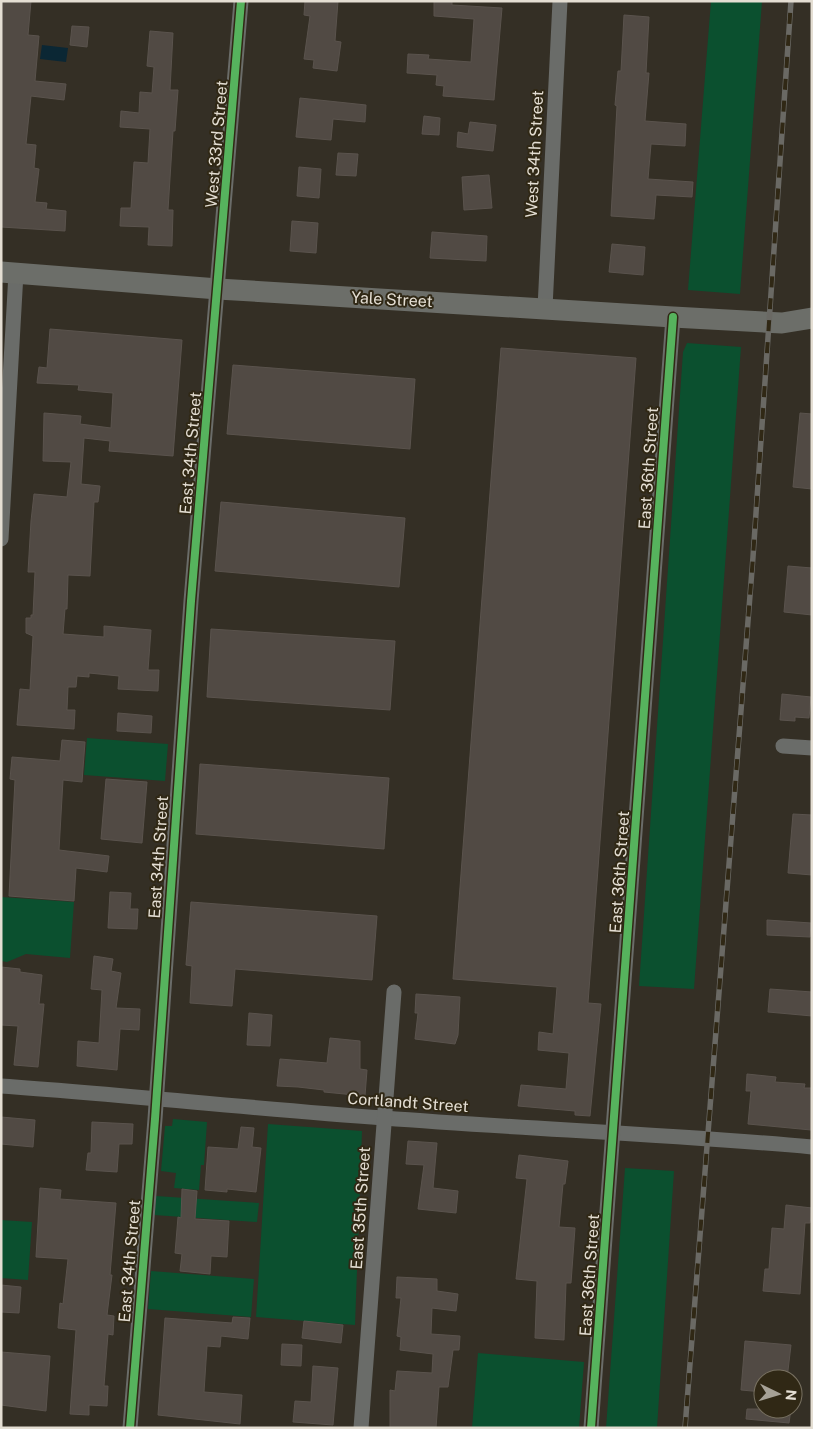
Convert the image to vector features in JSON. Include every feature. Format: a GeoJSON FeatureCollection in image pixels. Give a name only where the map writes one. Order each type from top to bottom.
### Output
{"type":"FeatureCollection","features":[{"type":"Feature","properties":{"kind":"main road","name":"Yale Street"},"geometry":{"type":"LineString","coordinates":[[9,273],[218,289],[673,317],[782,323],[812,318]]}},
{"type":"Feature","properties":{"kind":"main road","name":"Yale Street"},"geometry":{"type":"LineString","coordinates":[[782,323],[812,335]]}},
{"type":"Feature","properties":{"kind":"street","name":"West 33rd Street"},"geometry":{"type":"LineString","coordinates":[[218,289],[241,1]]}},
{"type":"Feature","properties":{"kind":"street","name":"West 34th Street"},"geometry":{"type":"LineString","coordinates":[[545,308],[560,1]]}},
{"type":"Feature","properties":{"kind":"street"},"geometry":{"type":"LineString","coordinates":[[1,539],[9,273]]}},
{"type":"Feature","properties":{"kind":"street","name":"East 34th Street"},"geometry":{"type":"LineString","coordinates":[[130,1428],[156,1097],[171,864],[218,289]]}},
{"type":"Feature","properties":{"kind":"street","name":"East 36th Street"},"geometry":{"type":"LineString","coordinates":[[592,1428],[673,317]]}},
{"type":"Feature","properties":{"kind":"street"},"geometry":{"type":"LineString","coordinates":[[783,746],[812,748]]}},
{"type":"Feature","properties":{"kind":"street","name":"East 35th Street"},"geometry":{"type":"LineString","coordinates":[[361,1428],[394,992]]}},
{"type":"Feature","properties":{"kind":"street","name":"Cortlandt Street"},"geometry":{"type":"LineString","coordinates":[[1,1086],[156,1097],[385,1118],[614,1132],[812,1148]]}},
{"type":"Feature","properties":{"kind":"green space"},"geometry":{"type":"Polygon","coordinates":[[[711,1],[762,1],[740,294],[688,290],[711,1]]]}},
{"type":"Feature","properties":{"kind":"green space"},"geometry":{"type":"Polygon","coordinates":[[[687,343],[741,347],[694,989],[639,986],[683,352],[687,343]]]}},
{"type":"Feature","properties":{"kind":"green space"},"geometry":{"type":"Polygon","coordinates":[[[87,738],[168,744],[165,781],[84,775],[87,738]]]}},
{"type":"Feature","properties":{"kind":"green space"},"geometry":{"type":"Polygon","coordinates":[[[1,897],[74,902],[70,958],[26,954],[7,962],[1,961],[1,897]]]}},
{"type":"Feature","properties":{"kind":"green space"},"geometry":{"type":"Polygon","coordinates":[[[173,1119],[207,1122],[204,1165],[201,1165],[199,1190],[174,1188],[176,1173],[161,1171],[165,1126],[172,1126],[173,1119]]]}},
{"type":"Feature","properties":{"kind":"green space"},"geometry":{"type":"Polygon","coordinates":[[[268,1124],[362,1131],[355,1325],[256,1317],[268,1124]]]}},
{"type":"Feature","properties":{"kind":"green space"},"geometry":{"type":"Polygon","coordinates":[[[625,1168],[674,1171],[657,1428],[606,1428],[625,1168]]]}},
{"type":"Feature","properties":{"kind":"green space"},"geometry":{"type":"Polygon","coordinates":[[[156,1196],[259,1203],[257,1222],[154,1215],[156,1196]]]}},
{"type":"Feature","properties":{"kind":"green space"},"geometry":{"type":"Polygon","coordinates":[[[1,1220],[32,1222],[28,1280],[1,1278],[1,1220]]]}},
{"type":"Feature","properties":{"kind":"green space"},"geometry":{"type":"Polygon","coordinates":[[[151,1271],[254,1279],[251,1317],[148,1309],[151,1271]]]}},
{"type":"Feature","properties":{"kind":"green space"},"geometry":{"type":"Polygon","coordinates":[[[478,1353],[584,1362],[579,1428],[472,1428],[478,1353]]]}},
{"type":"Feature","properties":{"kind":"water"},"geometry":{"type":"Polygon","coordinates":[[[42,45],[68,48],[66,62],[40,59],[42,45]]]}},
{"type":"Feature","properties":{"kind":"building"},"geometry":{"type":"Polygon","coordinates":[[[1,1],[31,1],[28,35],[39,36],[35,81],[66,84],[64,100],[31,96],[26,144],[36,145],[34,168],[39,169],[35,202],[47,203],[46,209],[66,211],[65,231],[1,227],[1,1]]]}},
{"type":"Feature","properties":{"kind":"building"},"geometry":{"type":"Polygon","coordinates":[[[305,1],[338,1],[335,41],[341,42],[337,71],[313,68],[314,60],[304,59],[310,16],[304,15],[305,1]]]}},
{"type":"Feature","properties":{"kind":"building"},"geometry":{"type":"Polygon","coordinates":[[[434,1],[452,1],[452,5],[502,8],[494,100],[443,96],[444,86],[436,85],[437,75],[407,73],[408,54],[429,55],[428,59],[471,62],[474,19],[434,16],[434,1]]]}},
{"type":"Feature","properties":{"kind":"building"},"geometry":{"type":"Polygon","coordinates":[[[624,15],[649,17],[646,73],[649,73],[645,121],[686,124],[685,146],[651,144],[648,179],[693,182],[692,197],[656,195],[654,219],[611,216],[617,106],[615,105],[618,71],[621,71],[624,15]]]}},
{"type":"Feature","properties":{"kind":"building"},"geometry":{"type":"Polygon","coordinates":[[[72,26],[89,27],[87,47],[70,45],[72,26]]]}},
{"type":"Feature","properties":{"kind":"building"},"geometry":{"type":"Polygon","coordinates":[[[150,31],[173,33],[170,90],[178,90],[175,131],[173,131],[168,210],[173,210],[172,246],[148,245],[149,227],[120,226],[121,208],[131,208],[134,162],[148,163],[150,129],[120,127],[121,111],[139,113],[140,92],[152,93],[154,67],[147,66],[150,31]]]}},
{"type":"Feature","properties":{"kind":"building"},"geometry":{"type":"Polygon","coordinates":[[[300,98],[366,105],[365,122],[333,119],[331,140],[296,137],[300,98]]]}},
{"type":"Feature","properties":{"kind":"building"},"geometry":{"type":"Polygon","coordinates":[[[424,116],[440,118],[439,135],[422,134],[424,116]]]}},
{"type":"Feature","properties":{"kind":"building"},"geometry":{"type":"Polygon","coordinates":[[[470,122],[496,125],[493,151],[457,147],[458,132],[468,134],[470,122]]]}},
{"type":"Feature","properties":{"kind":"building"},"geometry":{"type":"Polygon","coordinates":[[[338,153],[358,154],[356,176],[336,175],[338,153]]]}},
{"type":"Feature","properties":{"kind":"building"},"geometry":{"type":"Polygon","coordinates":[[[299,167],[321,169],[319,198],[297,196],[299,167]]]}},
{"type":"Feature","properties":{"kind":"building"},"geometry":{"type":"Polygon","coordinates":[[[489,175],[492,208],[464,210],[462,177],[489,175]]]}},
{"type":"Feature","properties":{"kind":"building"},"geometry":{"type":"Polygon","coordinates":[[[292,221],[318,223],[316,253],[290,251],[292,221]]]}},
{"type":"Feature","properties":{"kind":"building"},"geometry":{"type":"Polygon","coordinates":[[[432,232],[487,236],[486,261],[430,258],[432,232]]]}},
{"type":"Feature","properties":{"kind":"building"},"geometry":{"type":"Polygon","coordinates":[[[612,244],[645,247],[643,275],[609,272],[612,244]]]}},
{"type":"Feature","properties":{"kind":"building"},"geometry":{"type":"Polygon","coordinates":[[[50,329],[182,340],[173,456],[109,451],[110,441],[84,438],[81,484],[100,486],[98,502],[94,502],[90,576],[68,575],[67,609],[65,609],[63,634],[104,637],[104,626],[151,630],[148,670],[159,670],[158,691],[118,689],[119,676],[89,673],[89,677],[77,676],[76,687],[68,687],[67,710],[75,710],[74,729],[17,725],[20,689],[30,690],[33,636],[26,633],[26,618],[31,618],[31,615],[33,615],[35,572],[28,572],[34,494],[67,497],[71,462],[43,461],[44,413],[81,416],[80,424],[111,428],[113,393],[78,390],[79,385],[37,383],[39,367],[47,368],[50,329]]]}},
{"type":"Feature","properties":{"kind":"building"},"geometry":{"type":"Polygon","coordinates":[[[501,348],[636,358],[588,1003],[601,1004],[590,1116],[575,1115],[575,1111],[518,1106],[521,1085],[566,1089],[569,1053],[538,1050],[539,1032],[553,1034],[557,987],[453,979],[501,348]]]}},
{"type":"Feature","properties":{"kind":"building"},"geometry":{"type":"Polygon","coordinates":[[[233,365],[415,379],[410,449],[227,434],[233,365]]]}},
{"type":"Feature","properties":{"kind":"building"},"geometry":{"type":"Polygon","coordinates":[[[800,413],[812,414],[812,489],[793,487],[800,413]]]}},
{"type":"Feature","properties":{"kind":"building"},"geometry":{"type":"Polygon","coordinates":[[[221,502],[405,518],[399,587],[215,571],[221,502]]]}},
{"type":"Feature","properties":{"kind":"building"},"geometry":{"type":"Polygon","coordinates":[[[788,566],[812,568],[812,615],[784,612],[788,566]]]}},
{"type":"Feature","properties":{"kind":"building"},"geometry":{"type":"Polygon","coordinates":[[[211,629],[395,641],[390,710],[207,697],[211,629]]]}},
{"type":"Feature","properties":{"kind":"building"},"geometry":{"type":"Polygon","coordinates":[[[782,694],[811,697],[809,718],[795,717],[795,721],[780,720],[782,694]]]}},
{"type":"Feature","properties":{"kind":"building"},"geometry":{"type":"Polygon","coordinates":[[[118,713],[152,716],[151,733],[117,731],[118,713]]]}},
{"type":"Feature","properties":{"kind":"building"},"geometry":{"type":"Polygon","coordinates":[[[62,740],[85,742],[82,782],[63,780],[59,850],[109,856],[107,872],[76,868],[74,901],[9,896],[15,780],[10,779],[12,757],[60,761],[62,740]]]}},
{"type":"Feature","properties":{"kind":"building"},"geometry":{"type":"Polygon","coordinates":[[[200,764],[389,778],[384,849],[196,834],[200,764]]]}},
{"type":"Feature","properties":{"kind":"building"},"geometry":{"type":"Polygon","coordinates":[[[106,779],[147,782],[142,843],[101,839],[106,779]]]}},
{"type":"Feature","properties":{"kind":"building"},"geometry":{"type":"Polygon","coordinates":[[[793,814],[812,815],[812,875],[788,873],[793,814]]]}},
{"type":"Feature","properties":{"kind":"building"},"geometry":{"type":"Polygon","coordinates":[[[110,892],[131,893],[130,909],[138,909],[137,929],[108,928],[110,892]]]}},
{"type":"Feature","properties":{"kind":"building"},"geometry":{"type":"Polygon","coordinates":[[[191,902],[377,916],[372,980],[235,969],[232,1006],[190,1003],[192,966],[186,965],[191,902]]]}},
{"type":"Feature","properties":{"kind":"building"},"geometry":{"type":"Polygon","coordinates":[[[767,920],[811,923],[810,937],[767,935],[767,920]]]}},
{"type":"Feature","properties":{"kind":"building"},"geometry":{"type":"Polygon","coordinates":[[[94,956],[113,959],[111,971],[121,973],[116,1008],[140,1009],[139,1030],[120,1029],[117,1070],[77,1066],[78,1041],[99,1043],[102,990],[91,989],[94,956]]]}},
{"type":"Feature","properties":{"kind":"building"},"geometry":{"type":"Polygon","coordinates":[[[1,967],[20,969],[20,972],[42,975],[39,1004],[44,1004],[38,1067],[14,1065],[18,1026],[1,1025],[1,967]]]}},
{"type":"Feature","properties":{"kind":"building"},"geometry":{"type":"Polygon","coordinates":[[[770,989],[812,992],[812,1016],[768,1012],[770,989]]]}},
{"type":"Feature","properties":{"kind":"building"},"geometry":{"type":"Polygon","coordinates":[[[416,994],[460,997],[458,1035],[455,1044],[415,1039],[418,1013],[415,1013],[416,994]]]}},
{"type":"Feature","properties":{"kind":"building"},"geometry":{"type":"Polygon","coordinates":[[[249,1013],[272,1015],[270,1046],[247,1045],[249,1013]]]}},
{"type":"Feature","properties":{"kind":"building"},"geometry":{"type":"Polygon","coordinates":[[[330,1038],[360,1041],[360,1069],[367,1070],[365,1096],[277,1086],[280,1059],[327,1063],[330,1038]]]}},
{"type":"Feature","properties":{"kind":"building"},"geometry":{"type":"Polygon","coordinates":[[[747,1074],[776,1077],[775,1082],[805,1084],[804,1088],[812,1088],[811,1130],[748,1124],[751,1091],[746,1091],[747,1074]]]}},
{"type":"Feature","properties":{"kind":"building"},"geometry":{"type":"Polygon","coordinates":[[[1,1117],[35,1120],[33,1147],[1,1144],[1,1117]]]}},
{"type":"Feature","properties":{"kind":"building"},"geometry":{"type":"Polygon","coordinates":[[[92,1122],[133,1124],[132,1144],[119,1144],[117,1172],[86,1170],[88,1153],[91,1153],[92,1122]]]}},
{"type":"Feature","properties":{"kind":"building"},"geometry":{"type":"Polygon","coordinates":[[[241,1127],[254,1128],[252,1147],[261,1148],[256,1192],[227,1189],[227,1192],[205,1190],[208,1147],[238,1149],[241,1127]]]}},
{"type":"Feature","properties":{"kind":"building"},"geometry":{"type":"Polygon","coordinates":[[[408,1141],[437,1143],[433,1188],[458,1191],[456,1213],[418,1209],[424,1165],[406,1164],[408,1141]]]}},
{"type":"Feature","properties":{"kind":"building"},"geometry":{"type":"Polygon","coordinates":[[[519,1155],[568,1161],[565,1184],[563,1184],[559,1227],[575,1228],[571,1283],[566,1283],[564,1340],[535,1338],[537,1281],[516,1279],[527,1179],[516,1178],[519,1155]]]}},
{"type":"Feature","properties":{"kind":"building"},"geometry":{"type":"Polygon","coordinates":[[[40,1188],[61,1190],[60,1199],[116,1203],[110,1275],[112,1275],[107,1315],[114,1316],[113,1335],[108,1334],[104,1386],[108,1386],[107,1406],[89,1405],[89,1415],[70,1414],[76,1330],[58,1328],[60,1303],[63,1304],[68,1259],[36,1257],[40,1188]]]}},
{"type":"Feature","properties":{"kind":"building"},"geometry":{"type":"Polygon","coordinates":[[[182,1189],[197,1191],[195,1219],[229,1221],[227,1257],[211,1256],[210,1274],[180,1271],[182,1254],[175,1253],[178,1217],[181,1218],[182,1189]]]}},
{"type":"Feature","properties":{"kind":"building"},"geometry":{"type":"Polygon","coordinates":[[[786,1205],[812,1208],[810,1223],[805,1223],[800,1294],[763,1291],[765,1269],[769,1269],[772,1228],[784,1229],[786,1205]]]}},
{"type":"Feature","properties":{"kind":"building"},"geometry":{"type":"Polygon","coordinates":[[[397,1277],[437,1279],[437,1291],[458,1294],[456,1311],[432,1308],[431,1334],[460,1336],[459,1350],[453,1350],[448,1387],[439,1387],[436,1428],[390,1428],[390,1390],[395,1391],[397,1371],[432,1373],[433,1354],[400,1350],[401,1337],[397,1336],[401,1298],[396,1298],[397,1277]]]}},
{"type":"Feature","properties":{"kind":"building"},"geometry":{"type":"Polygon","coordinates":[[[1,1285],[21,1287],[19,1313],[1,1312],[1,1285]]]}},
{"type":"Feature","properties":{"kind":"building"},"geometry":{"type":"Polygon","coordinates":[[[233,1317],[250,1318],[248,1339],[221,1336],[220,1347],[207,1346],[204,1392],[242,1395],[240,1424],[158,1415],[165,1318],[232,1323],[233,1317]]]}},
{"type":"Feature","properties":{"kind":"building"},"geometry":{"type":"Polygon","coordinates":[[[304,1321],[343,1325],[341,1343],[302,1338],[304,1321]]]}},
{"type":"Feature","properties":{"kind":"building"},"geometry":{"type":"Polygon","coordinates":[[[745,1341],[791,1345],[788,1369],[753,1369],[753,1391],[741,1390],[745,1341]]]}},
{"type":"Feature","properties":{"kind":"building"},"geometry":{"type":"Polygon","coordinates":[[[282,1344],[302,1345],[301,1366],[281,1365],[282,1344]]]}},
{"type":"Feature","properties":{"kind":"building"},"geometry":{"type":"Polygon","coordinates":[[[1,1352],[50,1356],[46,1411],[1,1405],[1,1352]]]}},
{"type":"Feature","properties":{"kind":"building"},"geometry":{"type":"Polygon","coordinates":[[[313,1366],[338,1368],[333,1425],[293,1422],[295,1401],[311,1402],[313,1366]]]}},
{"type":"Feature","properties":{"kind":"building"},"geometry":{"type":"Polygon","coordinates":[[[747,1409],[753,1409],[753,1419],[790,1419],[789,1423],[746,1419],[747,1409]]]}},
{"type":"Feature","properties":{"kind":"railway"},"geometry":{"type":"LineString","coordinates":[[685,1428],[753,557],[791,1]]}},
{"type":"Feature","properties":{"kind":"cycle path"},"geometry":{"type":"LineString","coordinates":[[130,1428],[155,1119],[191,601],[241,1]]}},
{"type":"Feature","properties":{"kind":"cycle path"},"geometry":{"type":"LineString","coordinates":[[591,1428],[673,317]]}}]}
